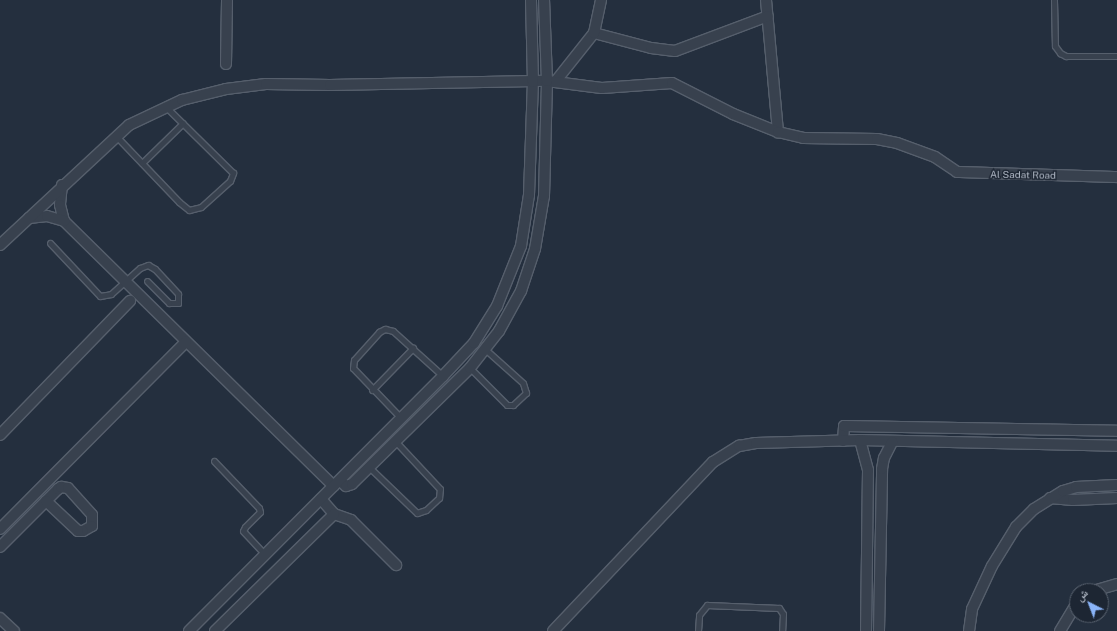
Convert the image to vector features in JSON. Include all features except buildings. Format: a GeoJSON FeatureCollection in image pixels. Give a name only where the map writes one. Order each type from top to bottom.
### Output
{"type":"FeatureCollection","features":[{"type":"Feature","properties":{"kind":"street"},"geometry":{"type":"LineString","coordinates":[[226,64],[227,0]]}},
{"type":"Feature","properties":{"kind":"street"},"geometry":{"type":"LineString","coordinates":[[189,631],[443,376],[474,343],[487,324],[507,284],[521,246],[529,195],[533,82],[531,0]]}},
{"type":"Feature","properties":{"kind":"street"},"geometry":{"type":"LineString","coordinates":[[29,218],[47,216],[64,221],[186,342],[337,484],[350,486],[470,368],[486,350],[515,302],[535,249],[544,196],[551,81],[544,0]]}},
{"type":"Feature","properties":{"kind":"street"},"geometry":{"type":"LineString","coordinates":[[551,81],[594,33],[601,0]]}},
{"type":"Feature","properties":{"kind":"street"},"geometry":{"type":"LineString","coordinates":[[0,245],[115,135],[129,125],[165,106],[226,89],[266,84],[551,81],[602,88],[672,83],[733,114],[778,132],[766,0]]}},
{"type":"Feature","properties":{"kind":"street"},"geometry":{"type":"LineString","coordinates":[[594,33],[651,48],[675,51],[768,16]]}},
{"type":"Feature","properties":{"kind":"street","name":"Al Sadat Road"},"geometry":{"type":"LineString","coordinates":[[778,132],[804,138],[877,139],[935,157],[949,169],[966,174],[1117,177]]}},
{"type":"Feature","properties":{"kind":"street"},"geometry":{"type":"LineString","coordinates":[[62,186],[60,205],[64,221]]}},
{"type":"Feature","properties":{"kind":"street"},"geometry":{"type":"LineString","coordinates":[[0,435],[130,302]]}},
{"type":"Feature","properties":{"kind":"street"},"geometry":{"type":"LineString","coordinates":[[0,529],[186,342]]}},
{"type":"Feature","properties":{"kind":"street"},"geometry":{"type":"LineString","coordinates":[[843,441],[844,426],[1117,432]]}},
{"type":"Feature","properties":{"kind":"street"},"geometry":{"type":"LineString","coordinates":[[860,440],[868,470],[866,631]]}},
{"type":"Feature","properties":{"kind":"street"},"geometry":{"type":"LineString","coordinates":[[553,631],[722,455],[739,446],[756,443],[860,440],[892,442],[1117,446]]}},
{"type":"Feature","properties":{"kind":"street"},"geometry":{"type":"LineString","coordinates":[[879,631],[882,469],[884,458],[892,442]]}},
{"type":"Feature","properties":{"kind":"street"},"geometry":{"type":"LineString","coordinates":[[868,470],[882,469]]}},
{"type":"Feature","properties":{"kind":"street"},"geometry":{"type":"LineString","coordinates":[[969,631],[972,608],[1004,545],[1016,527],[1034,508],[1050,498],[1076,487],[1117,485]]}},
{"type":"Feature","properties":{"kind":"street"},"geometry":{"type":"LineString","coordinates":[[0,547],[46,501],[58,489],[68,488],[92,515],[92,526],[83,532],[78,531],[46,501]]}},
{"type":"Feature","properties":{"kind":"street"},"geometry":{"type":"LineString","coordinates":[[1050,498],[1073,500],[1117,498]]}},
{"type":"Feature","properties":{"kind":"street"},"geometry":{"type":"LineString","coordinates":[[321,500],[334,514],[348,518],[396,565]]}},
{"type":"Feature","properties":{"kind":"street"},"geometry":{"type":"LineString","coordinates":[[215,631],[334,514]]}},
{"type":"Feature","properties":{"kind":"street"},"geometry":{"type":"LineString","coordinates":[[1060,631],[1069,616]]}},
{"type":"Feature","properties":{"kind":"street"},"geometry":{"type":"LineString","coordinates":[[0,618],[14,631]]}},
{"type":"Feature","properties":{"kind":"lane"},"geometry":{"type":"LineString","coordinates":[[1054,0],[1055,46],[1060,53],[1070,57],[1117,56]]}},
{"type":"Feature","properties":{"kind":"lane"},"geometry":{"type":"LineString","coordinates":[[115,135],[189,210],[201,207],[230,181],[233,173],[165,106]]}},
{"type":"Feature","properties":{"kind":"lane"},"geometry":{"type":"LineString","coordinates":[[142,163],[183,123]]}},
{"type":"Feature","properties":{"kind":"lane"},"geometry":{"type":"LineString","coordinates":[[50,243],[100,296],[111,294],[140,268],[151,266],[178,294],[178,303],[169,303],[147,281]]}},
{"type":"Feature","properties":{"kind":"lane"},"geometry":{"type":"LineString","coordinates":[[402,418],[354,372],[352,364],[379,332],[385,329],[393,331],[443,376]]}},
{"type":"Feature","properties":{"kind":"lane"},"geometry":{"type":"LineString","coordinates":[[372,390],[413,348]]}},
{"type":"Feature","properties":{"kind":"lane"},"geometry":{"type":"LineString","coordinates":[[470,368],[507,405],[513,405],[526,393],[523,383],[486,350]]}},
{"type":"Feature","properties":{"kind":"lane"},"geometry":{"type":"LineString","coordinates":[[370,468],[418,513],[423,512],[435,502],[441,495],[440,488],[396,442]]}},
{"type":"Feature","properties":{"kind":"lane"},"geometry":{"type":"LineString","coordinates":[[214,461],[259,508],[260,512],[243,531],[265,555]]}},
{"type":"Feature","properties":{"kind":"lane"},"geometry":{"type":"LineString","coordinates":[[698,631],[698,615],[707,606],[779,608],[783,614],[782,631]]}}]}
